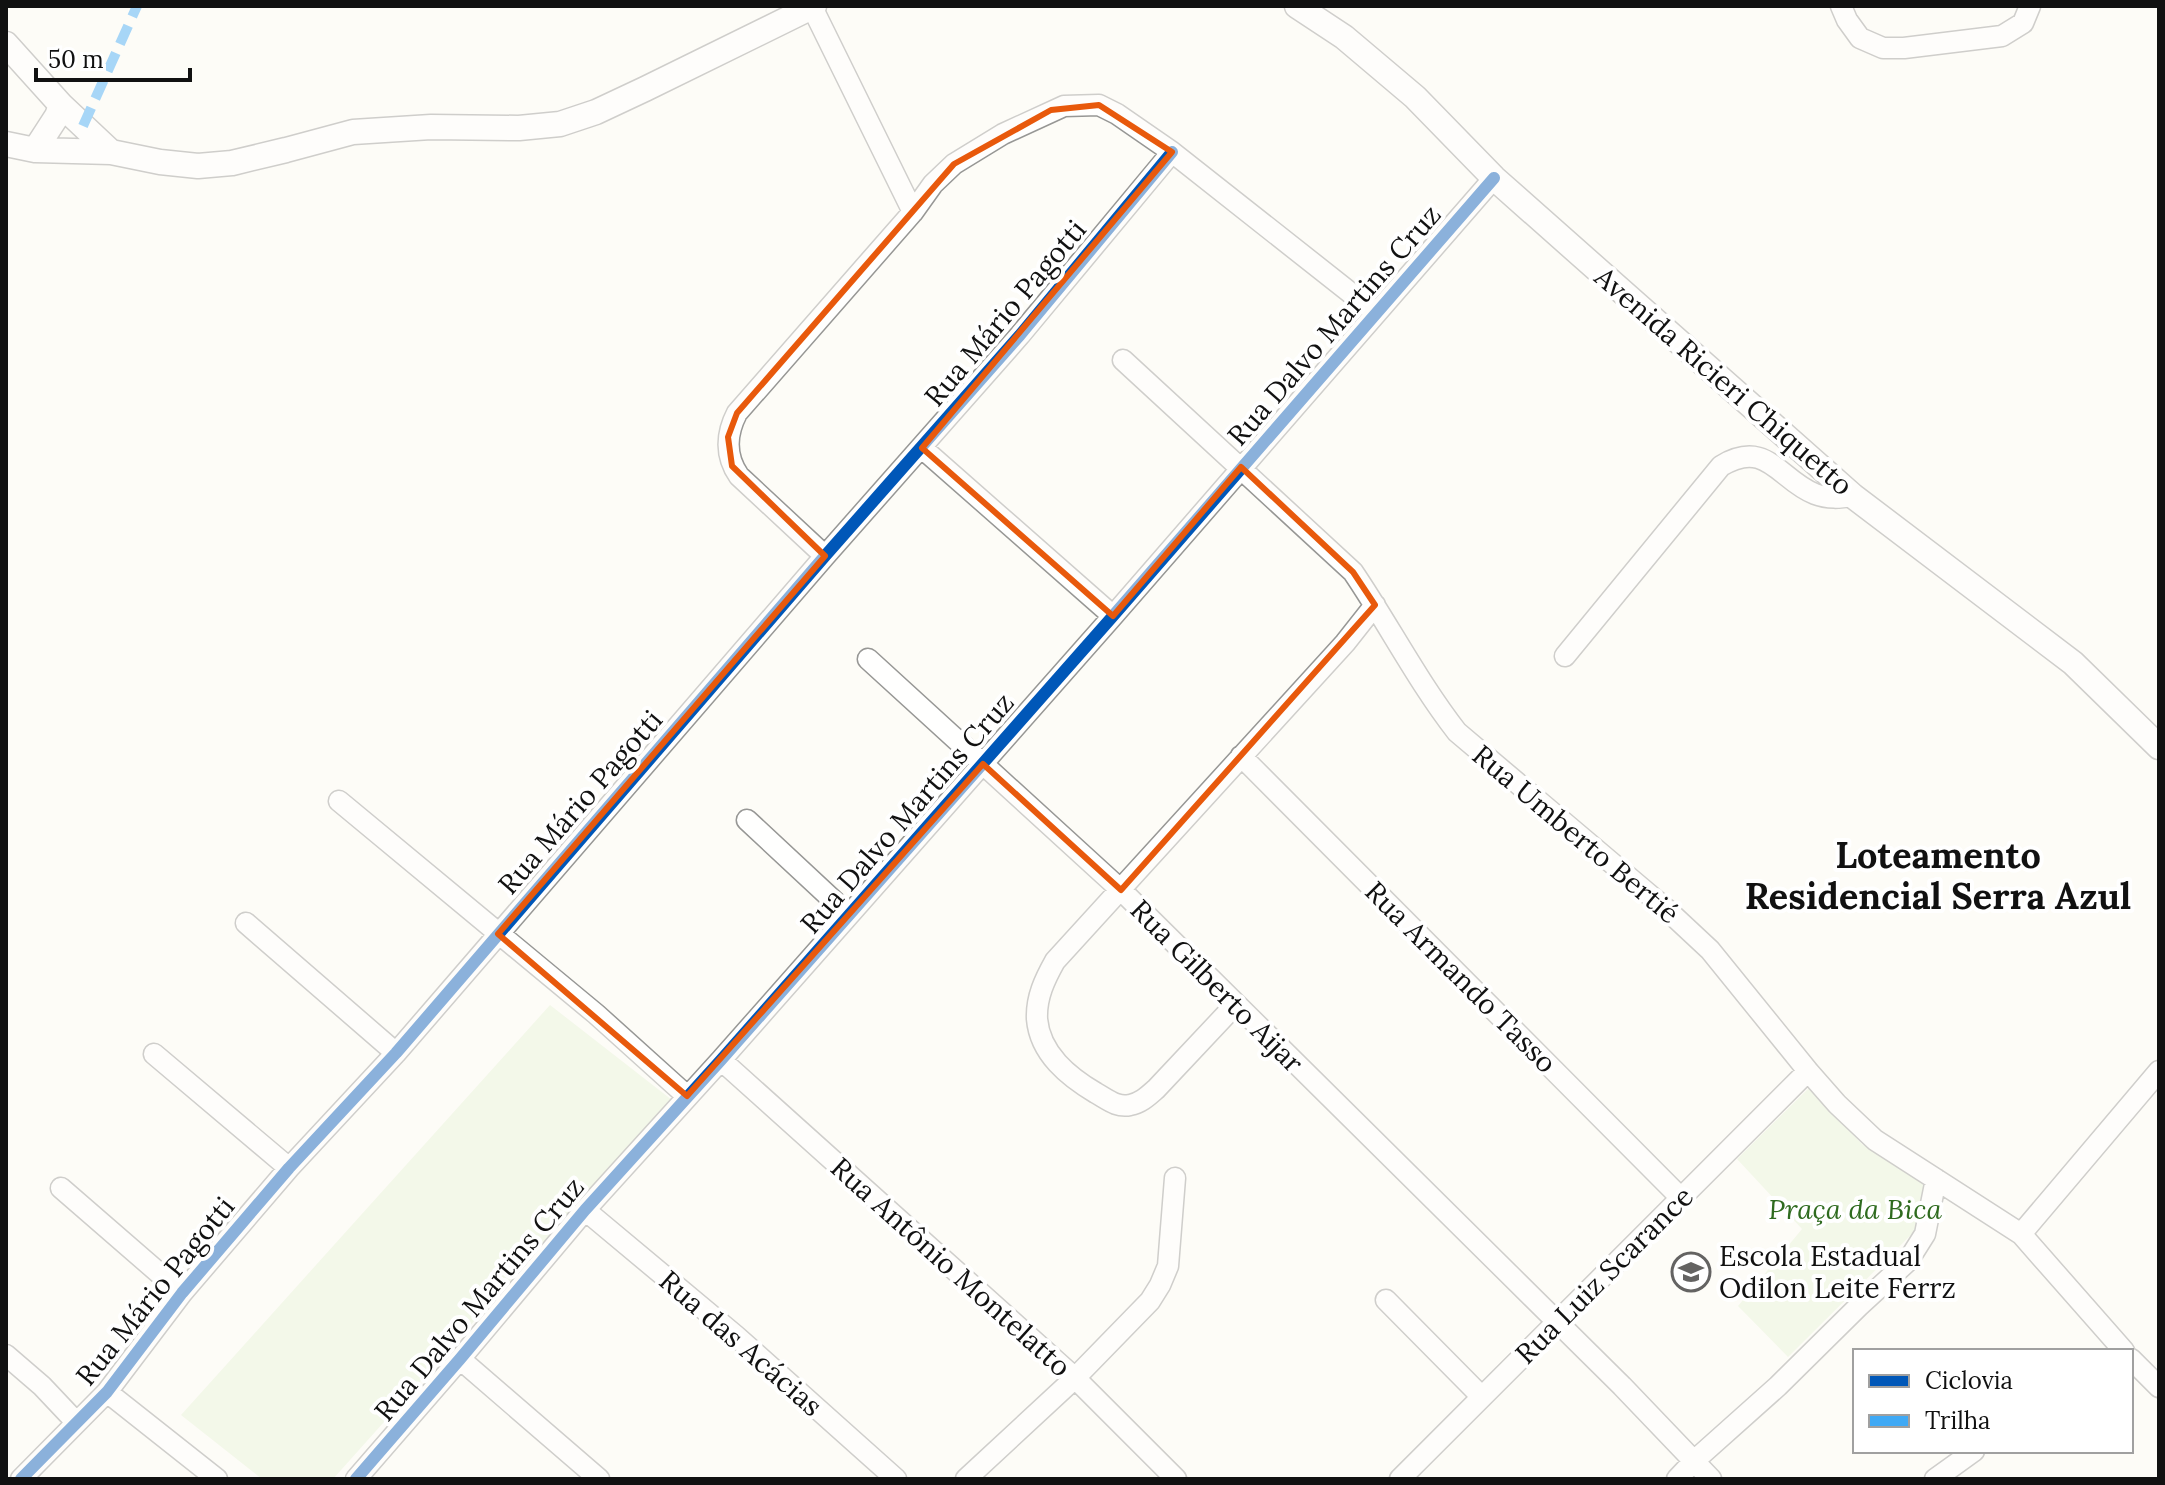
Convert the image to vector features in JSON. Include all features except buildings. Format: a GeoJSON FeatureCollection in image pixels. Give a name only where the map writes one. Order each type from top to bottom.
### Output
{"type":"FeatureCollection","features":[{"type":"Feature","properties":{"kind":"street","name":"Avenida Ricieri Chiquetto"},"geometry":{"type":"LineString","coordinates":[[1297,6],[1344,37],[1415,97],[1494,178],[1853,496],[2073,663],[2159,747]]}},
{"type":"Feature","properties":{"kind":"street"},"geometry":{"type":"LineString","coordinates":[[1841,6],[1860,38],[1883,48],[2002,36],[2023,23],[2029,7]]}},
{"type":"Feature","properties":{"kind":"street"},"geometry":{"type":"LineString","coordinates":[[6,144],[35,150],[111,152],[198,166],[232,163],[353,132],[431,127],[519,128],[560,124],[596,112],[813,7],[913,212]]}},
{"type":"Feature","properties":{"kind":"street"},"geometry":{"type":"LineString","coordinates":[[6,44],[61,105],[111,152]]}},
{"type":"Feature","properties":{"kind":"street"},"geometry":{"type":"LineString","coordinates":[[825,556],[739,476],[732,466],[728,447],[731,424],[737,413],[913,212],[933,184],[954,164],[1051,110],[1088,104],[1099,105],[1117,114],[1172,152],[1376,313]]}},
{"type":"Feature","properties":{"kind":"street"},"geometry":{"type":"LineString","coordinates":[[35,150],[61,105]]}},
{"type":"Feature","properties":{"kind":"street","name":"Rua Mário Pagotti"},"geometry":{"type":"LineString","coordinates":[[21,1479],[107,1392],[182,1293],[289,1168],[396,1053],[922,448],[1172,152]]}},
{"type":"Feature","properties":{"kind":"street","name":"Rua Dalvo Martins Cruz"},"geometry":{"type":"LineString","coordinates":[[356,1479],[585,1210],[983,764],[1494,178]]}},
{"type":"Feature","properties":{"kind":"street","name":"Rua Umberto Bertié"},"geometry":{"type":"LineString","coordinates":[[1123,360],[1353,572],[1437,707],[1457,732],[1665,908],[1710,950],[1808,1071],[1875,1140],[2021,1234],[2122,1349]]}},
{"type":"Feature","properties":{"kind":"street"},"geometry":{"type":"LineString","coordinates":[[922,448],[1113,616]]}},
{"type":"Feature","properties":{"kind":"street"},"geometry":{"type":"LineString","coordinates":[[1565,656],[1721,466],[1733,458],[1752,456],[1765,460],[1814,494],[1830,498],[1853,496]]}},
{"type":"Feature","properties":{"kind":"street"},"geometry":{"type":"LineString","coordinates":[[1235,1005],[1144,1100],[1130,1106],[1116,1105],[1078,1082],[1056,1062],[1042,1041],[1037,1018],[1040,991],[1055,961],[1345,643],[1375,605]]}},
{"type":"Feature","properties":{"kind":"street","name":"Rua Gilberto Aijar"},"geometry":{"type":"LineString","coordinates":[[868,659],[1121,890],[1558,1322],[1711,1479]]}},
{"type":"Feature","properties":{"kind":"street","name":"Rua Armando Tasso"},"geometry":{"type":"LineString","coordinates":[[1241,756],[1681,1198]]}},
{"type":"Feature","properties":{"kind":"street"},"geometry":{"type":"LineString","coordinates":[[339,801],[596,1014],[687,1096]]}},
{"type":"Feature","properties":{"kind":"street"},"geometry":{"type":"LineString","coordinates":[[747,820],[849,915]]}},
{"type":"Feature","properties":{"kind":"street"},"geometry":{"type":"LineString","coordinates":[[246,923],[396,1053]]}},
{"type":"Feature","properties":{"kind":"street"},"geometry":{"type":"LineString","coordinates":[[154,1054],[289,1168]]}},
{"type":"Feature","properties":{"kind":"street","name":"Rua Antônio Montelatto"},"geometry":{"type":"LineString","coordinates":[[721,1060],[1075,1378],[1176,1479]]}},
{"type":"Feature","properties":{"kind":"street","name":"Rua Luiz Scarance"},"geometry":{"type":"LineString","coordinates":[[1400,1479],[1808,1071]]}},
{"type":"Feature","properties":{"kind":"street"},"geometry":{"type":"LineString","coordinates":[[2021,1234],[2159,1071]]}},
{"type":"Feature","properties":{"kind":"street"},"geometry":{"type":"LineString","coordinates":[[966,1479],[1075,1378],[1150,1301],[1168,1266],[1175,1178]]}},
{"type":"Feature","properties":{"kind":"street"},"geometry":{"type":"LineString","coordinates":[[1677,1479],[1908,1261],[1925,1234],[1936,1179]]}},
{"type":"Feature","properties":{"kind":"street"},"geometry":{"type":"LineString","coordinates":[[61,1188],[182,1293]]}},
{"type":"Feature","properties":{"kind":"street","name":"Rua das Acácias"},"geometry":{"type":"LineString","coordinates":[[585,1210],[736,1336],[896,1479]]}},
{"type":"Feature","properties":{"kind":"street"},"geometry":{"type":"LineString","coordinates":[[1386,1300],[1482,1397]]}},
{"type":"Feature","properties":{"kind":"street"},"geometry":{"type":"LineString","coordinates":[[6,1355],[42,1386],[76,1422]]}},
{"type":"Feature","properties":{"kind":"street"},"geometry":{"type":"LineString","coordinates":[[460,1359],[599,1479]]}},
{"type":"Feature","properties":{"kind":"street"},"geometry":{"type":"LineString","coordinates":[[2133,1361],[2159,1387]]}},
{"type":"Feature","properties":{"kind":"street"},"geometry":{"type":"LineString","coordinates":[[107,1392],[217,1479]]}},
{"type":"Feature","properties":{"kind":"street"},"geometry":{"type":"LineString","coordinates":[[1935,1479],[1971,1453]]}},
{"type":"Feature","properties":{"kind":"highlighted area"},"geometry":{"type":"Polygon","coordinates":[[[1099,105],[1172,152],[922,448],[1113,616],[1241,467],[1353,572],[1375,605],[1121,890],[983,764],[687,1096],[498,934],[825,556],[732,466],[728,437],[737,413],[954,164],[1051,110],[1099,105]]]}},
{"type":"Feature","properties":{"kind":"green space"},"geometry":{"type":"Polygon","coordinates":[[[550,1005],[672,1100],[333,1479],[262,1479],[181,1415],[550,1005]]]}},
{"type":"Feature","properties":{"kind":"green space","name":"Praça da Bica"},"geometry":{"type":"Polygon","coordinates":[[[1809,1088],[1862,1144],[1925,1184],[1919,1227],[1788,1357],[1738,1306],[1802,1229],[1737,1159],[1809,1088]]]}},
{"type":"Feature","properties":{"kind":"marked path"},"geometry":{"type":"LineString","coordinates":[[83,126],[137,6]]}},
{"type":"Feature","properties":{"kind":"cycle path"},"geometry":{"type":"LineString","coordinates":[[21,1479],[107,1392],[182,1293],[289,1168],[396,1053],[1020,335],[1172,152]]}},
{"type":"Feature","properties":{"kind":"cycle path"},"geometry":{"type":"LineString","coordinates":[[356,1479],[585,1210],[1113,616],[1494,178]]}},
{"type":"Feature","properties":{"kind":"place","name":"Escola Estadual Odilon Leite Ferrz"},"geometry":{"type":"Point","coordinates":[1691,1272]}},
{"type":"Feature","properties":{"kind":"district","name":"Loteamento Residencial Serra Azul"},"geometry":{"type":"Point","coordinates":[1938,876]}}]}
